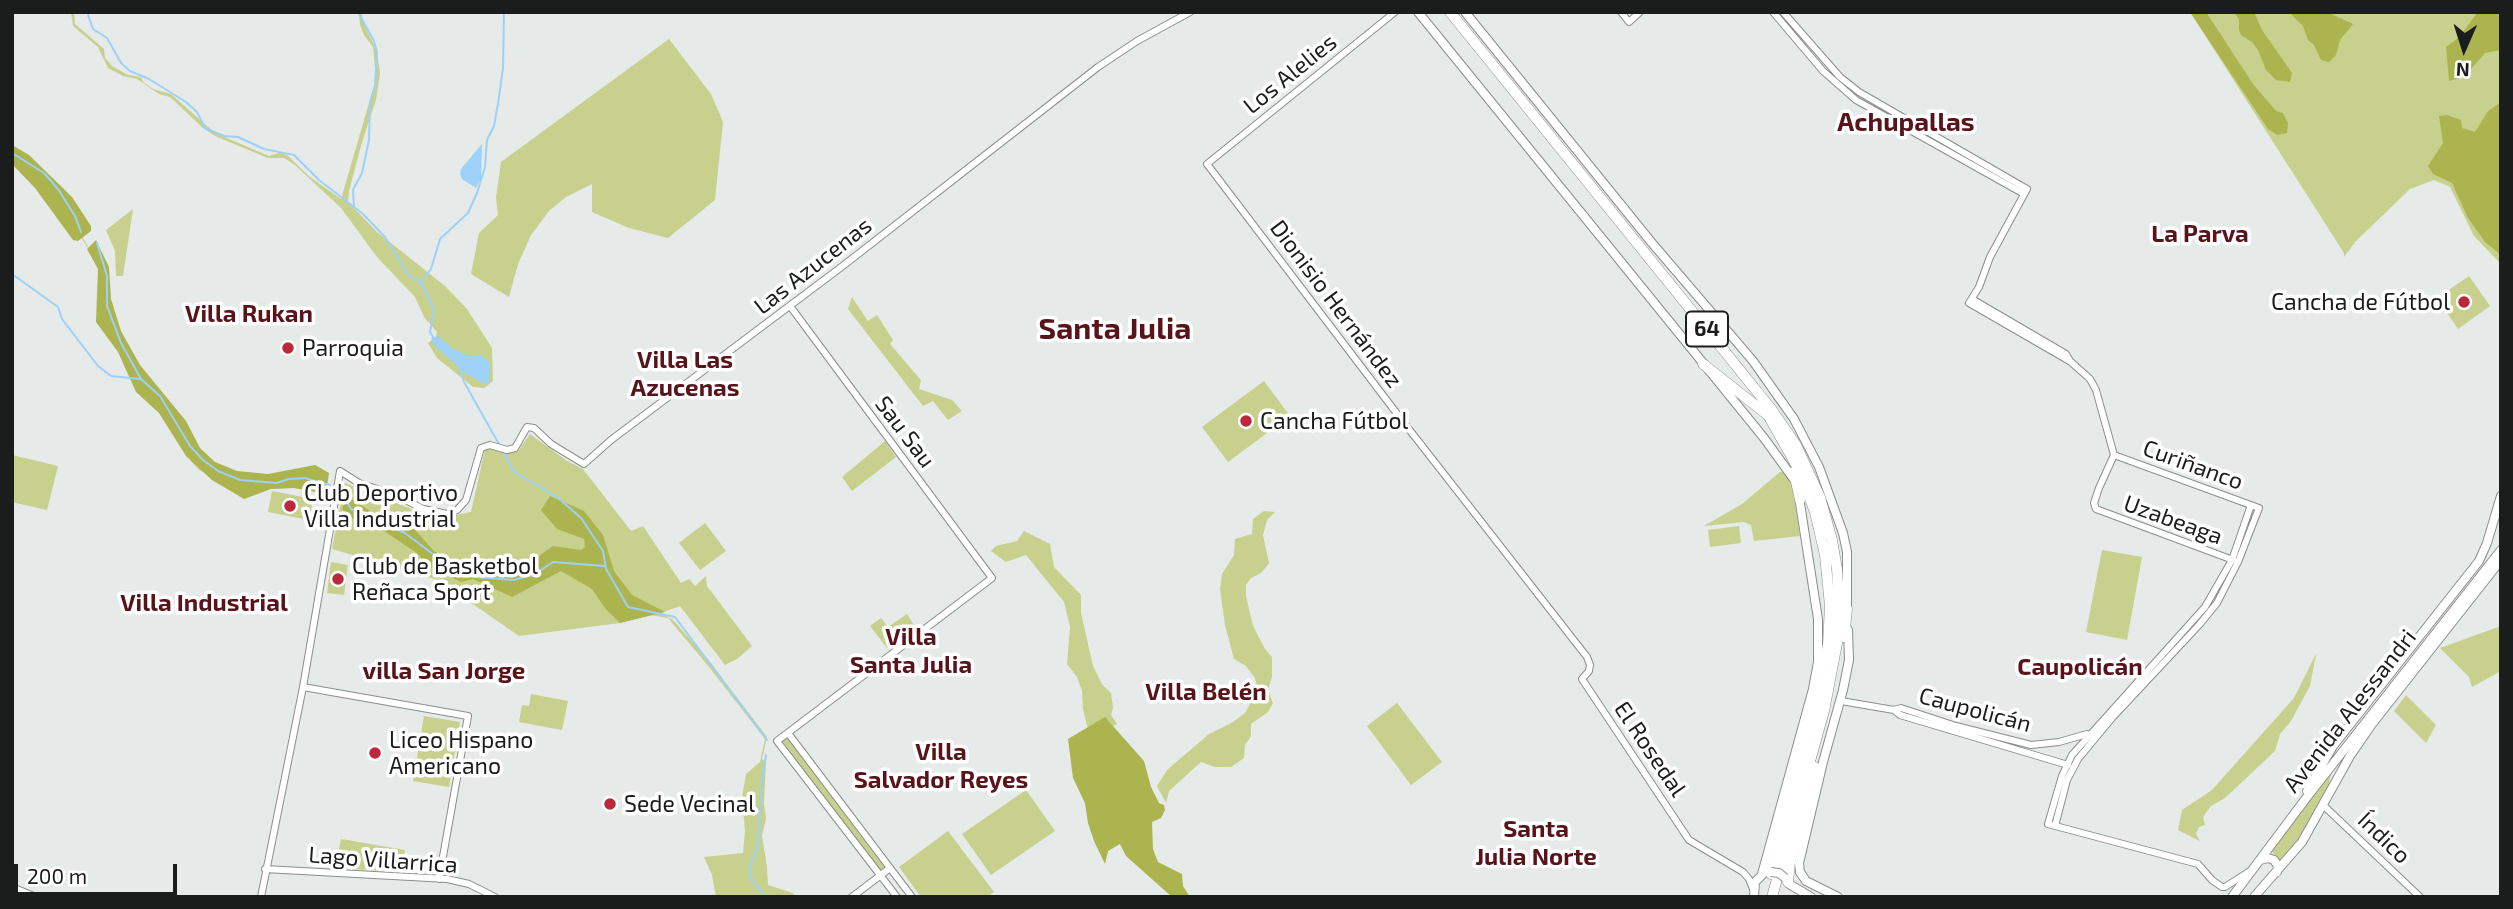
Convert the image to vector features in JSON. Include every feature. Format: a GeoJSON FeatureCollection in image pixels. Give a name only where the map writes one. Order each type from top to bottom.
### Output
{"type":"FeatureCollection","features":[{"type":"Feature","properties":{"kind":"highway","name":"64"},"geometry":{"type":"LineString","coordinates":[[1442,12],[1769,416],[1802,477],[1818,523],[1826,566],[1830,616],[1821,685],[1765,897]]}},
{"type":"Feature","properties":{"kind":"highway","name":"64"},"geometry":{"type":"LineString","coordinates":[[1450,12],[1780,421],[1799,451],[1820,497],[1837,569],[1839,628],[1824,711],[1772,897]]}},
{"type":"Feature","properties":{"kind":"highway"},"geometry":{"type":"LineString","coordinates":[[1703,364],[1769,416]]}},
{"type":"Feature","properties":{"kind":"highway"},"geometry":{"type":"LineString","coordinates":[[1782,438],[1797,482],[1800,500]]}},
{"type":"Feature","properties":{"kind":"highway"},"geometry":{"type":"LineString","coordinates":[[1827,698],[1840,657],[1847,609]]}},
{"type":"Feature","properties":{"kind":"highway"},"geometry":{"type":"LineString","coordinates":[[1788,882],[1790,862],[1821,739],[1824,711]]}},
{"type":"Feature","properties":{"kind":"main road"},"geometry":{"type":"LineString","coordinates":[[1418,12],[1787,467],[1800,500],[1818,619],[1818,662],[1765,873],[1756,880],[1753,893]]}},
{"type":"Feature","properties":{"kind":"main road"},"geometry":{"type":"LineString","coordinates":[[1465,12],[1652,243],[1753,361],[1788,411],[1819,467],[1843,533],[1847,552],[1849,660],[1841,701],[1798,863],[1805,881],[1838,897]]}},
{"type":"Feature","properties":{"kind":"main road"},"geometry":{"type":"LineString","coordinates":[[2307,797],[2311,782],[2340,737],[2479,561],[2501,496]]}},
{"type":"Feature","properties":{"kind":"main road","name":"Avenida Alessandri"},"geometry":{"type":"LineString","coordinates":[[2232,897],[2501,550]]}},
{"type":"Feature","properties":{"kind":"main road","name":"Avenida Alessandri"},"geometry":{"type":"LineString","coordinates":[[2254,897],[2302,842],[2350,756],[2372,724],[2501,560]]}},
{"type":"Feature","properties":{"kind":"main road"},"geometry":{"type":"LineString","coordinates":[[2334,786],[2336,749],[2340,737]]}},
{"type":"Feature","properties":{"kind":"main road"},"geometry":{"type":"LineString","coordinates":[[2259,860],[2274,860],[2278,868],[2275,875]]}},
{"type":"Feature","properties":{"kind":"main road"},"geometry":{"type":"LineString","coordinates":[[1765,873],[1779,873],[1811,897]]}},
{"type":"Feature","properties":{"kind":"main road"},"geometry":{"type":"LineString","coordinates":[[1788,882],[1790,895]]}},
{"type":"Feature","properties":{"kind":"street","name":"Las Azucenas"},"geometry":{"type":"LineString","coordinates":[[303,687],[340,471],[359,483],[398,496],[423,509],[447,514],[457,510],[466,500],[481,448],[490,445],[507,450],[515,447],[524,431],[531,426],[563,453],[584,464],[611,440],[790,306],[1098,67],[1137,41],[1190,12]]}},
{"type":"Feature","properties":{"kind":"street","name":"Los Alelies"},"geometry":{"type":"LineString","coordinates":[[1207,164],[1395,12]]}},
{"type":"Feature","properties":{"kind":"street"},"geometry":{"type":"LineString","coordinates":[[1621,12],[1629,22],[1640,12]]}},
{"type":"Feature","properties":{"kind":"street"},"geometry":{"type":"LineString","coordinates":[[1773,12],[1823,71],[1856,100],[2026,191]]}},
{"type":"Feature","properties":{"kind":"street"},"geometry":{"type":"LineString","coordinates":[[1783,12],[1840,77],[1859,92],[2026,191]]}},
{"type":"Feature","properties":{"kind":"street","name":"Dionisio Hernández"},"geometry":{"type":"LineString","coordinates":[[1207,164],[1587,657],[1589,671],[1582,678]]}},
{"type":"Feature","properties":{"kind":"street"},"geometry":{"type":"LineString","coordinates":[[2026,191],[1990,257],[1971,301],[2066,354],[2090,379],[2096,390],[2115,455]]}},
{"type":"Feature","properties":{"kind":"street","name":"Sau Sau"},"geometry":{"type":"LineString","coordinates":[[788,733],[992,578],[790,306]]}},
{"type":"Feature","properties":{"kind":"street","name":"Curiñanco"},"geometry":{"type":"LineString","coordinates":[[2115,455],[2259,508],[2235,561]]}},
{"type":"Feature","properties":{"kind":"street","name":"Uzabeaga"},"geometry":{"type":"LineString","coordinates":[[2115,455],[2094,503],[2096,509],[2235,561]]}},
{"type":"Feature","properties":{"kind":"street"},"geometry":{"type":"LineString","coordinates":[[2069,766],[2199,625],[2226,588],[2251,505]]}},
{"type":"Feature","properties":{"kind":"street"},"geometry":{"type":"LineString","coordinates":[[2235,561],[2194,621],[2089,733],[2069,766],[2052,825],[2192,862],[2203,868],[2212,880],[2225,887],[2252,870]]}},
{"type":"Feature","properties":{"kind":"street","name":"El Rosedal"},"geometry":{"type":"LineString","coordinates":[[1582,678],[1689,840],[1742,872]]}},
{"type":"Feature","properties":{"kind":"street"},"geometry":{"type":"LineString","coordinates":[[261,897],[303,687],[468,716],[439,879]]}},
{"type":"Feature","properties":{"kind":"street","name":"Caupolicán"},"geometry":{"type":"LineString","coordinates":[[1841,701],[1894,710],[1901,708],[1956,726],[2031,744],[2059,742],[2089,733]]}},
{"type":"Feature","properties":{"kind":"street","name":"Caupolicán"},"geometry":{"type":"LineString","coordinates":[[1894,710],[1900,715],[2069,766]]}},
{"type":"Feature","properties":{"kind":"street"},"geometry":{"type":"LineString","coordinates":[[897,897],[777,741],[788,733],[912,897]]}},
{"type":"Feature","properties":{"kind":"street","name":"Índico"},"geometry":{"type":"LineString","coordinates":[[2323,805],[2420,897]]}},
{"type":"Feature","properties":{"kind":"street"},"geometry":{"type":"LineString","coordinates":[[852,897],[890,868]]}},
{"type":"Feature","properties":{"kind":"street","name":"Lago Villarrica"},"geometry":{"type":"LineString","coordinates":[[265,869],[439,879],[469,884],[495,897]]}},
{"type":"Feature","properties":{"kind":"street"},"geometry":{"type":"LineString","coordinates":[[1742,872],[1765,873]]}},
{"type":"Feature","properties":{"kind":"street"},"geometry":{"type":"LineString","coordinates":[[1742,872],[1749,879],[1753,893]]}},
{"type":"Feature","properties":{"kind":"street"},"geometry":{"type":"LineString","coordinates":[[12,887],[36,897]]}},
{"type":"Feature","properties":{"kind":"green space"},"geometry":{"type":"Polygon","coordinates":[[[71,12],[74,12],[75,24],[104,49],[105,58],[112,66],[128,75],[141,77],[143,82],[153,89],[171,94],[215,133],[269,156],[280,153],[287,155],[310,177],[341,199],[376,79],[373,47],[360,25],[359,12],[362,12],[362,20],[377,51],[380,73],[376,100],[362,142],[348,202],[377,232],[445,286],[467,309],[492,348],[493,381],[484,388],[473,387],[437,358],[428,343],[436,337],[437,332],[424,317],[415,297],[377,257],[341,208],[295,165],[284,158],[268,158],[215,136],[170,97],[159,94],[137,79],[123,76],[108,68],[98,47],[73,26],[71,12]]]}},
{"type":"Feature","properties":{"kind":"green space"},"geometry":{"type":"Polygon","coordinates":[[[2190,12],[2501,12],[2501,264],[2474,236],[2450,187],[2434,180],[2410,189],[2355,242],[2344,257],[2344,253],[2190,12]]]}},
{"type":"Feature","properties":{"kind":"green space"},"geometry":{"type":"Polygon","coordinates":[[[2190,12],[2206,12],[2253,84],[2276,111],[2283,113],[2288,123],[2287,133],[2277,135],[2268,129],[2190,12]]]}},
{"type":"Feature","properties":{"kind":"green space"},"geometry":{"type":"Polygon","coordinates":[[[2234,12],[2254,12],[2262,30],[2292,73],[2290,82],[2276,80],[2266,70],[2258,50],[2241,35],[2239,19],[2234,12]]]}},
{"type":"Feature","properties":{"kind":"green space"},"geometry":{"type":"Polygon","coordinates":[[[2289,12],[2327,12],[2353,24],[2340,40],[2336,55],[2329,62],[2321,60],[2314,45],[2308,40],[2303,26],[2289,12]]]}},
{"type":"Feature","properties":{"kind":"green space"},"geometry":{"type":"Polygon","coordinates":[[[2478,12],[2501,12],[2501,50],[2485,53],[2464,77],[2449,81],[2446,47],[2458,38],[2478,12]]]}},
{"type":"Feature","properties":{"kind":"green space"},"geometry":{"type":"Polygon","coordinates":[[[669,39],[711,94],[723,122],[715,200],[668,238],[629,228],[592,212],[592,184],[566,197],[549,211],[531,235],[518,264],[509,297],[471,274],[479,233],[498,215],[496,197],[501,162],[669,39]]]}},
{"type":"Feature","properties":{"kind":"green space"},"geometry":{"type":"Polygon","coordinates":[[[2501,102],[2501,255],[2485,242],[2468,218],[2452,183],[2433,174],[2428,166],[2443,143],[2439,116],[2447,115],[2461,120],[2462,128],[2475,132],[2488,111],[2501,102]]]}},
{"type":"Feature","properties":{"kind":"green space"},"geometry":{"type":"Polygon","coordinates":[[[12,145],[29,155],[72,197],[91,226],[91,231],[78,241],[73,240],[35,188],[12,164],[12,145]]]}},
{"type":"Feature","properties":{"kind":"green space"},"geometry":{"type":"Polygon","coordinates":[[[12,156],[31,170],[72,218],[88,247],[98,253],[104,272],[100,302],[108,330],[99,304],[103,272],[97,255],[87,247],[69,217],[12,156]]]}},
{"type":"Feature","properties":{"kind":"green space"},"geometry":{"type":"Polygon","coordinates":[[[133,209],[123,276],[116,276],[115,251],[106,230],[133,209]]]}},
{"type":"Feature","properties":{"kind":"green space"},"geometry":{"type":"Polygon","coordinates":[[[96,240],[109,267],[111,299],[121,331],[140,365],[186,421],[200,448],[215,462],[237,471],[268,474],[315,465],[329,473],[326,494],[294,488],[271,489],[244,499],[212,480],[186,456],[159,413],[136,392],[118,352],[96,322],[98,269],[87,249],[96,240]]]}},
{"type":"Feature","properties":{"kind":"green space","name":"Cancha de Fútbol"},"geometry":{"type":"Polygon","coordinates":[[[2469,276],[2490,306],[2458,329],[2437,298],[2469,276]]]}},
{"type":"Feature","properties":{"kind":"green space"},"geometry":{"type":"Polygon","coordinates":[[[852,297],[868,321],[877,315],[893,340],[890,344],[921,380],[919,389],[952,400],[962,411],[948,420],[933,401],[923,406],[848,309],[852,297]]]}},
{"type":"Feature","properties":{"kind":"green space"},"geometry":{"type":"Polygon","coordinates":[[[108,330],[123,350],[128,369],[162,408],[191,459],[215,477],[245,484],[309,474],[323,479],[341,497],[345,483],[437,519],[471,512],[486,445],[518,451],[530,434],[567,461],[583,469],[631,531],[643,526],[681,583],[689,579],[695,586],[706,576],[707,586],[752,646],[725,665],[680,606],[661,613],[673,620],[707,658],[767,737],[762,759],[766,762],[766,818],[762,836],[768,885],[793,893],[795,897],[716,897],[712,875],[704,857],[743,853],[745,831],[742,797],[746,774],[760,762],[765,739],[668,618],[650,615],[620,623],[519,636],[438,580],[332,549],[341,501],[321,481],[299,476],[247,486],[227,483],[199,470],[191,461],[160,409],[127,369],[121,349],[108,330]]]}},
{"type":"Feature","properties":{"kind":"green space","name":"Cancha Fútbol"},"geometry":{"type":"Polygon","coordinates":[[[1264,381],[1290,416],[1228,462],[1202,427],[1264,381]]]}},
{"type":"Feature","properties":{"kind":"green space"},"geometry":{"type":"Polygon","coordinates":[[[885,441],[896,457],[852,491],[842,477],[885,441]]]}},
{"type":"Feature","properties":{"kind":"green space"},"geometry":{"type":"Polygon","coordinates":[[[12,455],[58,466],[47,510],[12,502],[12,455]]]}},
{"type":"Feature","properties":{"kind":"green space"},"geometry":{"type":"Polygon","coordinates":[[[1780,472],[1786,472],[1792,486],[1800,536],[1754,541],[1751,525],[1744,522],[1704,526],[1742,504],[1780,472]]]}},
{"type":"Feature","properties":{"kind":"green space","name":"Club Deportivo Villa Industrial"},"geometry":{"type":"Polygon","coordinates":[[[272,491],[313,499],[309,520],[268,512],[272,491]]]}},
{"type":"Feature","properties":{"kind":"green space"},"geometry":{"type":"Polygon","coordinates":[[[347,496],[378,516],[399,512],[434,551],[451,562],[476,566],[484,572],[518,571],[553,546],[581,550],[585,547],[584,539],[557,529],[541,510],[550,496],[584,511],[603,535],[614,571],[632,595],[665,612],[620,623],[592,589],[561,571],[512,597],[473,579],[461,582],[429,567],[417,553],[384,531],[355,521],[342,509],[347,496]]]}},
{"type":"Feature","properties":{"kind":"green space"},"geometry":{"type":"Polygon","coordinates":[[[1264,511],[1275,512],[1267,520],[1263,535],[1269,563],[1246,585],[1246,596],[1253,626],[1272,657],[1272,676],[1268,691],[1273,703],[1268,712],[1251,724],[1251,736],[1245,745],[1244,758],[1231,767],[1215,767],[1201,762],[1169,791],[1166,803],[1157,786],[1167,770],[1209,734],[1245,713],[1258,690],[1255,678],[1246,666],[1234,659],[1225,625],[1220,589],[1222,574],[1234,555],[1235,539],[1252,534],[1253,519],[1264,511]]]}},
{"type":"Feature","properties":{"kind":"green space"},"geometry":{"type":"Polygon","coordinates":[[[705,523],[726,551],[700,570],[679,543],[705,523]]]}},
{"type":"Feature","properties":{"kind":"green space"},"geometry":{"type":"Polygon","coordinates":[[[1739,526],[1741,543],[1710,547],[1708,530],[1739,526]]]}},
{"type":"Feature","properties":{"kind":"green space"},"geometry":{"type":"Polygon","coordinates":[[[1024,531],[1050,544],[1054,567],[1081,595],[1081,613],[1093,666],[1102,684],[1111,693],[1111,715],[1117,724],[1106,730],[1089,733],[1082,691],[1077,677],[1067,664],[1070,627],[1064,602],[1026,555],[1006,562],[991,551],[996,546],[1017,541],[1024,531]]]}},
{"type":"Feature","properties":{"kind":"green space"},"geometry":{"type":"Polygon","coordinates":[[[2102,550],[2142,557],[2127,640],[2086,632],[2102,550]]]}},
{"type":"Feature","properties":{"kind":"green space","name":"Club de Basketbol Reñaca Sport"},"geometry":{"type":"Polygon","coordinates":[[[331,562],[348,565],[344,595],[327,593],[331,562]]]}},
{"type":"Feature","properties":{"kind":"green space"},"geometry":{"type":"Polygon","coordinates":[[[907,614],[915,627],[887,648],[870,626],[881,618],[888,627],[907,614]]]}},
{"type":"Feature","properties":{"kind":"green space"},"geometry":{"type":"Polygon","coordinates":[[[2501,626],[2501,671],[2472,687],[2469,677],[2440,648],[2501,626]]]}},
{"type":"Feature","properties":{"kind":"green space"},"geometry":{"type":"Polygon","coordinates":[[[2316,654],[2310,686],[2291,721],[2280,734],[2275,751],[2225,798],[2211,806],[2203,817],[2205,825],[2199,827],[2196,834],[2200,841],[2178,830],[2182,810],[2212,790],[2294,698],[2316,654]]]}},
{"type":"Feature","properties":{"kind":"green space"},"geometry":{"type":"Polygon","coordinates":[[[531,694],[568,701],[562,730],[519,722],[522,705],[529,706],[531,694]]]}},
{"type":"Feature","properties":{"kind":"green space"},"geometry":{"type":"Polygon","coordinates":[[[2406,695],[2436,725],[2426,743],[2394,711],[2406,695]]]}},
{"type":"Feature","properties":{"kind":"green space"},"geometry":{"type":"Polygon","coordinates":[[[1397,703],[1442,762],[1411,785],[1367,726],[1397,703]]]}},
{"type":"Feature","properties":{"kind":"green space"},"geometry":{"type":"Polygon","coordinates":[[[424,716],[460,722],[449,787],[413,781],[424,716]]]}},
{"type":"Feature","properties":{"kind":"green space"},"geometry":{"type":"Polygon","coordinates":[[[1105,717],[1144,761],[1151,787],[1165,810],[1161,818],[1152,822],[1153,849],[1158,862],[1182,874],[1183,886],[1190,897],[1172,897],[1126,856],[1120,844],[1108,851],[1105,864],[1094,841],[1085,803],[1073,778],[1068,739],[1105,717]]]}},
{"type":"Feature","properties":{"kind":"green space"},"geometry":{"type":"Polygon","coordinates":[[[787,738],[885,868],[881,871],[782,741],[787,738]]]}},
{"type":"Feature","properties":{"kind":"green space"},"geometry":{"type":"Polygon","coordinates":[[[2332,768],[2329,784],[2299,840],[2281,863],[2272,851],[2277,840],[2332,768]]]}},
{"type":"Feature","properties":{"kind":"green space"},"geometry":{"type":"Polygon","coordinates":[[[1026,790],[1055,831],[991,875],[962,834],[1026,790]]]}},
{"type":"Feature","properties":{"kind":"green space"},"geometry":{"type":"Polygon","coordinates":[[[948,831],[994,892],[987,897],[921,897],[899,867],[948,831]]]}},
{"type":"Feature","properties":{"kind":"green space"},"geometry":{"type":"Polygon","coordinates":[[[341,839],[405,850],[401,872],[335,868],[341,839]]]}},
{"type":"Feature","properties":{"kind":"water"},"geometry":{"type":"Polygon","coordinates":[[[482,144],[481,178],[476,188],[462,179],[460,174],[461,169],[482,144]]]}},
{"type":"Feature","properties":{"kind":"water"},"geometry":{"type":"Polygon","coordinates":[[[438,336],[453,349],[468,355],[482,355],[490,364],[489,383],[483,383],[465,373],[434,345],[431,338],[438,336]]]}},
{"type":"Feature","properties":{"kind":"waterway"},"geometry":{"type":"LineString","coordinates":[[87,12],[93,29],[107,38],[121,63],[130,71],[149,79],[186,102],[197,112],[205,128],[224,136],[238,137],[264,149],[294,155],[319,180],[363,214],[385,237],[409,276],[421,283],[434,309],[430,332],[433,337]]}},
{"type":"Feature","properties":{"kind":"waterway"},"geometry":{"type":"LineString","coordinates":[[354,206],[353,190],[362,173],[369,140],[370,103],[375,85],[377,52],[358,12]]}},
{"type":"Feature","properties":{"kind":"waterway"},"geometry":{"type":"LineString","coordinates":[[421,282],[431,269],[440,239],[468,213],[485,167],[487,140],[494,126],[503,68],[504,12]]}},
{"type":"Feature","properties":{"kind":"waterway"},"geometry":{"type":"LineString","coordinates":[[12,153],[44,173],[58,189],[75,216],[81,232]]}},
{"type":"Feature","properties":{"kind":"waterway"},"geometry":{"type":"LineString","coordinates":[[97,243],[107,276],[107,306],[121,343],[141,379],[160,396],[190,446],[203,460],[218,471],[240,480],[277,483],[305,478],[330,485]]}},
{"type":"Feature","properties":{"kind":"waterway"},"geometry":{"type":"LineString","coordinates":[[12,274],[58,307],[62,319],[98,366],[111,376],[140,379]]}},
{"type":"Feature","properties":{"kind":"waterway"},"geometry":{"type":"LineString","coordinates":[[459,367],[464,382],[500,446]]}},
{"type":"Feature","properties":{"kind":"waterway"},"geometry":{"type":"LineString","coordinates":[[503,451],[514,472],[557,497],[581,518],[603,551],[606,569],[628,607],[675,617],[767,740]]}},
{"type":"Feature","properties":{"kind":"waterway"},"geometry":{"type":"LineString","coordinates":[[340,490],[351,509],[405,533],[462,576],[514,580],[535,574],[553,562],[604,566]]}},
{"type":"Feature","properties":{"kind":"waterway"},"geometry":{"type":"LineString","coordinates":[[765,897],[751,879],[750,865],[758,846],[766,755]]}},
{"type":"Feature","properties":{"kind":"place","name":"Cancha de Fútbol"},"geometry":{"type":"Point","coordinates":[2464,302]}},
{"type":"Feature","properties":{"kind":"place","name":"Parroquia"},"geometry":{"type":"Point","coordinates":[288,348]}},
{"type":"Feature","properties":{"kind":"place","name":"Cancha Fútbol"},"geometry":{"type":"Point","coordinates":[1246,421]}},
{"type":"Feature","properties":{"kind":"place","name":"Club Deportivo Villa Industrial"},"geometry":{"type":"Point","coordinates":[290,506]}},
{"type":"Feature","properties":{"kind":"place","name":"Club de Basketbol Reñaca Sport"},"geometry":{"type":"Point","coordinates":[338,579]}},
{"type":"Feature","properties":{"kind":"place","name":"Liceo Hispano Americano"},"geometry":{"type":"Point","coordinates":[375,753]}},
{"type":"Feature","properties":{"kind":"place","name":"Sede Vecinal"},"geometry":{"type":"Point","coordinates":[610,804]}},
{"type":"Feature","properties":{"kind":"district","name":"Achupallas"},"geometry":{"type":"Point","coordinates":[1906,122]}},
{"type":"Feature","properties":{"kind":"district","name":"La Parva"},"geometry":{"type":"Point","coordinates":[2200,234]}},
{"type":"Feature","properties":{"kind":"district","name":"Villa Rukan"},"geometry":{"type":"Point","coordinates":[249,314]}},
{"type":"Feature","properties":{"kind":"district","name":"Santa Julia"},"geometry":{"type":"Point","coordinates":[1115,329]}},
{"type":"Feature","properties":{"kind":"district","name":"Villa Las Azucenas"},"geometry":{"type":"Point","coordinates":[685,374]}},
{"type":"Feature","properties":{"kind":"district","name":"Villa Industrial"},"geometry":{"type":"Point","coordinates":[204,603]}},
{"type":"Feature","properties":{"kind":"district","name":"Villa Santa Julia"},"geometry":{"type":"Point","coordinates":[911,651]}},
{"type":"Feature","properties":{"kind":"district","name":"Caupolicán"},"geometry":{"type":"Point","coordinates":[2080,667]}},
{"type":"Feature","properties":{"kind":"district","name":"villa San Jorge"},"geometry":{"type":"Point","coordinates":[444,671]}},
{"type":"Feature","properties":{"kind":"district","name":"Villa Belén"},"geometry":{"type":"Point","coordinates":[1206,692]}},
{"type":"Feature","properties":{"kind":"district","name":"Villa Salvador Reyes"},"geometry":{"type":"Point","coordinates":[941,766]}},
{"type":"Feature","properties":{"kind":"district","name":"Santa Julia Norte"},"geometry":{"type":"Point","coordinates":[1536,843]}}]}
